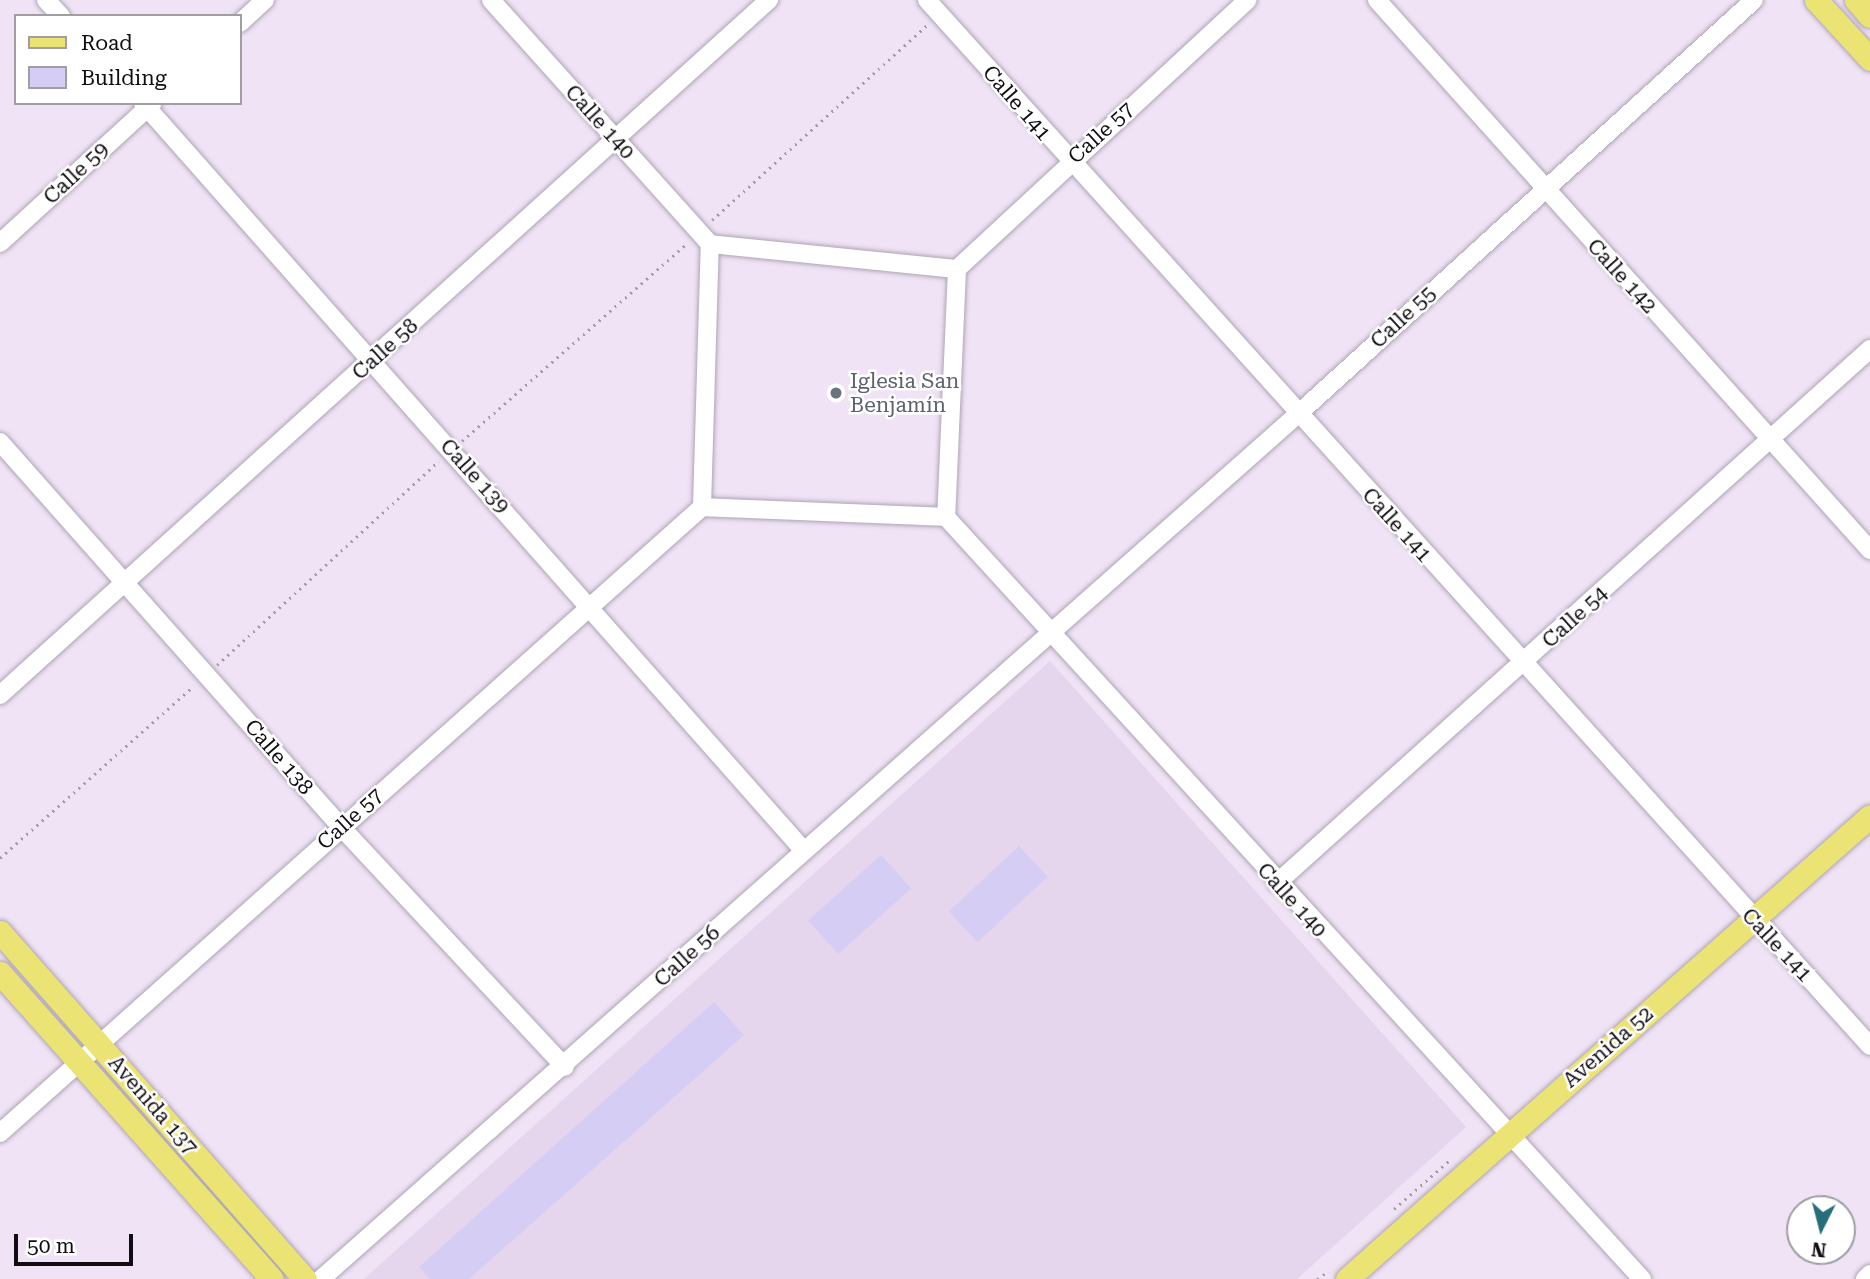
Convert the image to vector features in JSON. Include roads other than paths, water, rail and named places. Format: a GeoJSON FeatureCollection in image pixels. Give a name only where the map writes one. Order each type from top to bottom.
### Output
{"type":"FeatureCollection","features":[{"type":"Feature","properties":{"kind":"main road"},"geometry":{"type":"LineString","coordinates":[[1816,0],[1870,59]]}},
{"type":"Feature","properties":{"kind":"main road"},"geometry":{"type":"LineString","coordinates":[[1856,0],[1870,16]]}},
{"type":"Feature","properties":{"kind":"main road","name":"Avenida 52"},"geometry":{"type":"LineString","coordinates":[[1347,1279],[1870,816]]}},
{"type":"Feature","properties":{"kind":"main road","name":"Avenida 137"},"geometry":{"type":"LineString","coordinates":[[0,932],[305,1279]]}},
{"type":"Feature","properties":{"kind":"main road","name":"Avenida 137"},"geometry":{"type":"LineString","coordinates":[[0,974],[272,1279]]}},
{"type":"Feature","properties":{"kind":"street"},"geometry":{"type":"LineString","coordinates":[[46,0],[59,14]]}},
{"type":"Feature","properties":{"kind":"street"},"geometry":{"type":"LineString","coordinates":[[242,21],[265,0]]}},
{"type":"Feature","properties":{"kind":"street","name":"Calle 140"},"geometry":{"type":"LineString","coordinates":[[491,0],[704,238]]}},
{"type":"Feature","properties":{"kind":"street","name":"Calle 58"},"geometry":{"type":"LineString","coordinates":[[0,695],[769,0]]}},
{"type":"Feature","properties":{"kind":"street","name":"Calle 57"},"geometry":{"type":"LineString","coordinates":[[957,269],[1068,162],[1248,0]]}},
{"type":"Feature","properties":{"kind":"street","name":"Calle 142"},"geometry":{"type":"LineString","coordinates":[[1377,0],[1870,550]]}},
{"type":"Feature","properties":{"kind":"street","name":"Calle 55"},"geometry":{"type":"LineString","coordinates":[[1052,634],[1754,0]]}},
{"type":"Feature","properties":{"kind":"street","name":"Calle 141"},"geometry":{"type":"LineString","coordinates":[[933,6],[1068,162],[1870,1046]]}},
{"type":"Feature","properties":{"kind":"street","name":"Calle 59"},"geometry":{"type":"LineString","coordinates":[[0,243],[148,105]]}},
{"type":"Feature","properties":{"kind":"street","name":"Calle 139"},"geometry":{"type":"LineString","coordinates":[[148,105],[804,851]]}},
{"type":"Feature","properties":{"kind":"street"},"geometry":{"type":"LineString","coordinates":[[704,238],[957,269],[946,517],[702,507],[704,238]]}},
{"type":"Feature","properties":{"kind":"street","name":"Calle 54"},"geometry":{"type":"LineString","coordinates":[[1277,883],[1870,349]]}},
{"type":"Feature","properties":{"kind":"street","name":"Calle 138"},"geometry":{"type":"LineString","coordinates":[[0,442],[341,827],[565,1067]]}},
{"type":"Feature","properties":{"kind":"street","name":"Calle 57"},"geometry":{"type":"LineString","coordinates":[[0,1133],[341,827],[592,608],[702,507]]}},
{"type":"Feature","properties":{"kind":"street","name":"Calle 140"},"geometry":{"type":"LineString","coordinates":[[946,517],[1508,1136],[1642,1279]]}},
{"type":"Feature","properties":{"kind":"street","name":"Calle 56"},"geometry":{"type":"LineString","coordinates":[[321,1279],[565,1067],[804,851],[1052,634]]}},
{"type":"Feature","properties":{"kind":"street"},"geometry":{"type":"LineString","coordinates":[[1865,1279],[1870,1275]]}},
{"type":"Feature","properties":{"kind":"place","name":"Iglesia San Benjamín"},"geometry":{"type":"Point","coordinates":[836,393]}}]}
